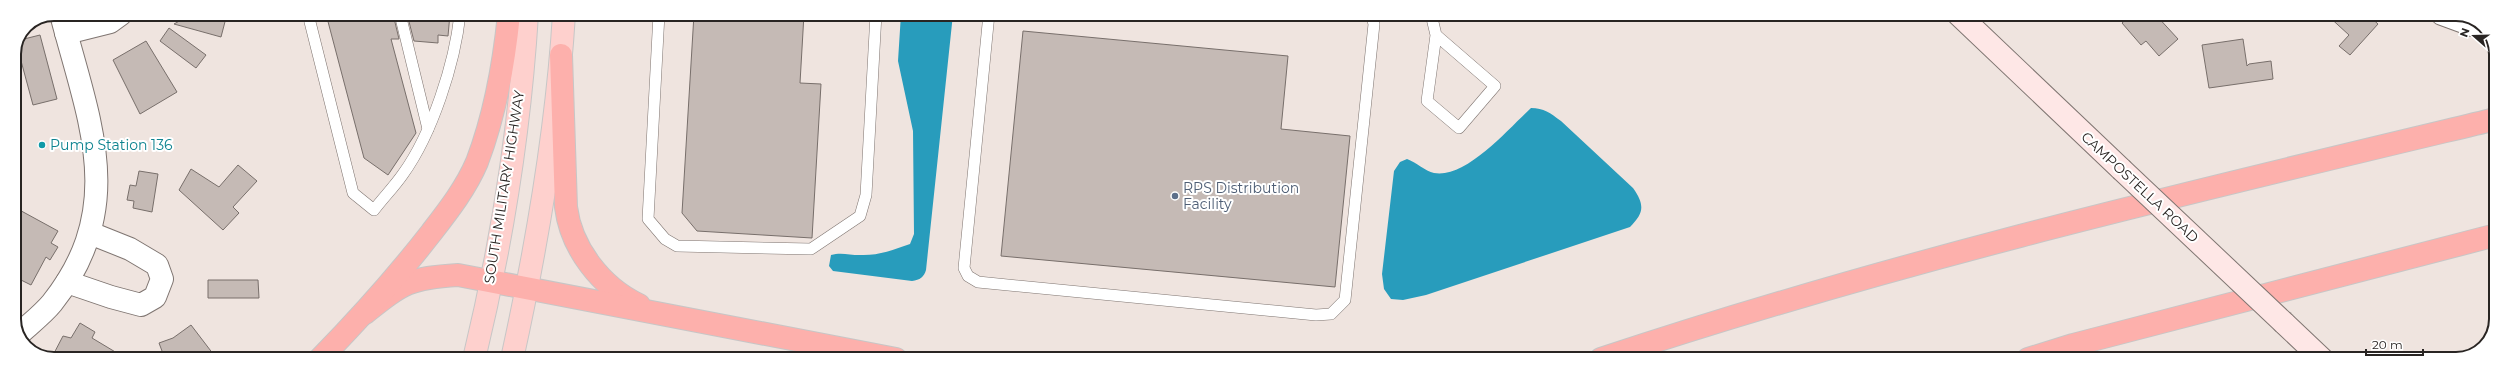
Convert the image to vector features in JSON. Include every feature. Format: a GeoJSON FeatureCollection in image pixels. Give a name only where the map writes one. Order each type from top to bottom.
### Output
{"type":"FeatureCollection","features":[{"type":"Feature","properties":{"kind":"highway"},"geometry":{"type":"LineString","coordinates":[[327,352],[365,313],[407,264],[454,202],[476,163],[490,124],[506,52],[508,21]]}},
{"type":"Feature","properties":{"kind":"highway"},"geometry":{"type":"LineString","coordinates":[[562,55],[566,207],[570,226],[588,262],[606,284],[628,300],[654,312]]}},
{"type":"Feature","properties":{"kind":"highway"},"geometry":{"type":"LineString","coordinates":[[1624,352],[1874,275],[2102,214],[2489,121]]}},
{"type":"Feature","properties":{"kind":"highway"},"geometry":{"type":"LineString","coordinates":[[2050,352],[2489,237]]}},
{"type":"Feature","properties":{"kind":"highway"},"geometry":{"type":"LineString","coordinates":[[365,313],[395,289],[406,283],[428,277],[458,275],[860,352]]}},
{"type":"Feature","properties":{"kind":"main road","name":"SOUTH MILITARY HIGHWAY"},"geometry":{"type":"LineString","coordinates":[[476,352],[491,281],[507,187],[526,21]]}},
{"type":"Feature","properties":{"kind":"main road"},"geometry":{"type":"LineString","coordinates":[[514,352],[528,288],[547,176],[562,55],[564,21]]}},
{"type":"Feature","properties":{"kind":"main road","name":"CAMPOSTELLA ROAD"},"geometry":{"type":"LineString","coordinates":[[1965,21],[2315,352]]}},
{"type":"Feature","properties":{"kind":"street"},"geometry":{"type":"LineString","coordinates":[[23,330],[51,304],[67,282],[90,233],[96,209],[98,176],[94,141],[63,23],[111,21]]}},
{"type":"Feature","properties":{"kind":"street"},"geometry":{"type":"LineString","coordinates":[[67,282],[111,298],[141,305],[155,297],[162,279],[157,265],[130,249],[90,233]]}},
{"type":"Feature","properties":{"kind":"lane"},"geometry":{"type":"LineString","coordinates":[[310,21],[353,193],[374,210],[403,174],[428,129],[457,41],[459,21]]}},
{"type":"Feature","properties":{"kind":"lane"},"geometry":{"type":"LineString","coordinates":[[402,21],[428,129]]}},
{"type":"Feature","properties":{"kind":"lane"},"geometry":{"type":"LineString","coordinates":[[659,21],[648,219],[665,239],[677,246],[811,249],[860,216],[866,195],[876,21]]}},
{"type":"Feature","properties":{"kind":"lane"},"geometry":{"type":"LineString","coordinates":[[988,21],[964,268],[968,276],[978,282],[1316,315],[1331,314],[1345,300],[1373,21]]}},
{"type":"Feature","properties":{"kind":"lane"},"geometry":{"type":"LineString","coordinates":[[1433,21],[1436,35],[1427,101],[1458,128],[1495,86],[1436,35]]}},
{"type":"Feature","properties":{"kind":"water"},"geometry":{"type":"Polygon","coordinates":[[[901,21],[952,21],[926,270],[921,278],[912,281],[833,271],[829,266],[831,255],[873,255],[885,252],[910,244],[914,234],[913,131],[898,61],[901,21]]]}},
{"type":"Feature","properties":{"kind":"water"},"geometry":{"type":"Polygon","coordinates":[[[1531,108],[1536,108],[1550,113],[1561,121],[1633,188],[1640,199],[1641,204],[1640,213],[1635,222],[1630,227],[1426,295],[1403,300],[1391,299],[1384,289],[1382,274],[1394,171],[1400,162],[1407,159],[1434,173],[1446,173],[1460,168],[1486,150],[1531,108]]]}},
{"type":"Feature","properties":{"kind":"building"},"geometry":{"type":"Polygon","coordinates":[[[179,21],[225,21],[221,37],[174,24],[179,21]]]}},
{"type":"Feature","properties":{"kind":"building"},"geometry":{"type":"Polygon","coordinates":[[[328,21],[395,21],[399,39],[391,39],[416,133],[388,175],[364,158],[328,21]]]}},
{"type":"Feature","properties":{"kind":"building"},"geometry":{"type":"Polygon","coordinates":[[[409,21],[449,21],[448,36],[438,35],[438,43],[414,41],[409,21]]]}},
{"type":"Feature","properties":{"kind":"building"},"geometry":{"type":"Polygon","coordinates":[[[694,21],[804,21],[800,83],[821,84],[812,238],[697,231],[682,213],[694,21]]]}},
{"type":"Feature","properties":{"kind":"building"},"geometry":{"type":"Polygon","coordinates":[[[2124,21],[2161,21],[2178,39],[2159,56],[2146,41],[2141,45],[2122,23],[2124,21]]]}},
{"type":"Feature","properties":{"kind":"building"},"geometry":{"type":"Polygon","coordinates":[[[2334,21],[2375,21],[2378,24],[2350,55],[2339,46],[2349,35],[2334,21]]]}},
{"type":"Feature","properties":{"kind":"building"},"geometry":{"type":"Polygon","coordinates":[[[169,28],[206,55],[196,68],[160,41],[169,28]]]}},
{"type":"Feature","properties":{"kind":"building","name":"RPS Distribution Facility"},"geometry":{"type":"Polygon","coordinates":[[[1023,31],[1288,56],[1281,129],[1350,136],[1335,287],[1001,256],[1023,31]]]}},
{"type":"Feature","properties":{"kind":"building"},"geometry":{"type":"Polygon","coordinates":[[[40,35],[57,99],[33,105],[21,61],[22,48],[25,39],[40,35]]]}},
{"type":"Feature","properties":{"kind":"building"},"geometry":{"type":"Polygon","coordinates":[[[2243,39],[2247,66],[2249,64],[2271,61],[2273,79],[2209,88],[2202,45],[2243,39]]]}},
{"type":"Feature","properties":{"kind":"building"},"geometry":{"type":"Polygon","coordinates":[[[146,41],[177,92],[140,114],[113,60],[146,41]]]}},
{"type":"Feature","properties":{"kind":"building"},"geometry":{"type":"Polygon","coordinates":[[[238,165],[257,181],[233,207],[239,213],[223,230],[179,190],[191,169],[219,187],[238,165]]]}},
{"type":"Feature","properties":{"kind":"building"},"geometry":{"type":"Polygon","coordinates":[[[139,171],[158,174],[152,212],[133,208],[134,201],[127,200],[130,185],[136,186],[139,171]]]}},
{"type":"Feature","properties":{"kind":"building"},"geometry":{"type":"Polygon","coordinates":[[[21,211],[58,231],[51,243],[58,247],[50,260],[46,257],[31,285],[21,280],[21,211]]]}},
{"type":"Feature","properties":{"kind":"building"},"geometry":{"type":"Polygon","coordinates":[[[208,280],[258,280],[259,298],[208,298],[208,280]]]}},
{"type":"Feature","properties":{"kind":"building"},"geometry":{"type":"Polygon","coordinates":[[[80,323],[95,332],[92,338],[115,352],[55,352],[63,336],[71,338],[80,323]]]}},
{"type":"Feature","properties":{"kind":"building"},"geometry":{"type":"Polygon","coordinates":[[[191,325],[212,352],[162,352],[159,343],[173,338],[191,325]]]}},
{"type":"Feature","properties":{"kind":"place","name":"Pump Station 136"},"geometry":{"type":"Point","coordinates":[42,145]}},
{"type":"Feature","properties":{"kind":"place","name":"RPS Distribution Facility"},"geometry":{"type":"Point","coordinates":[1175,196]}}]}
